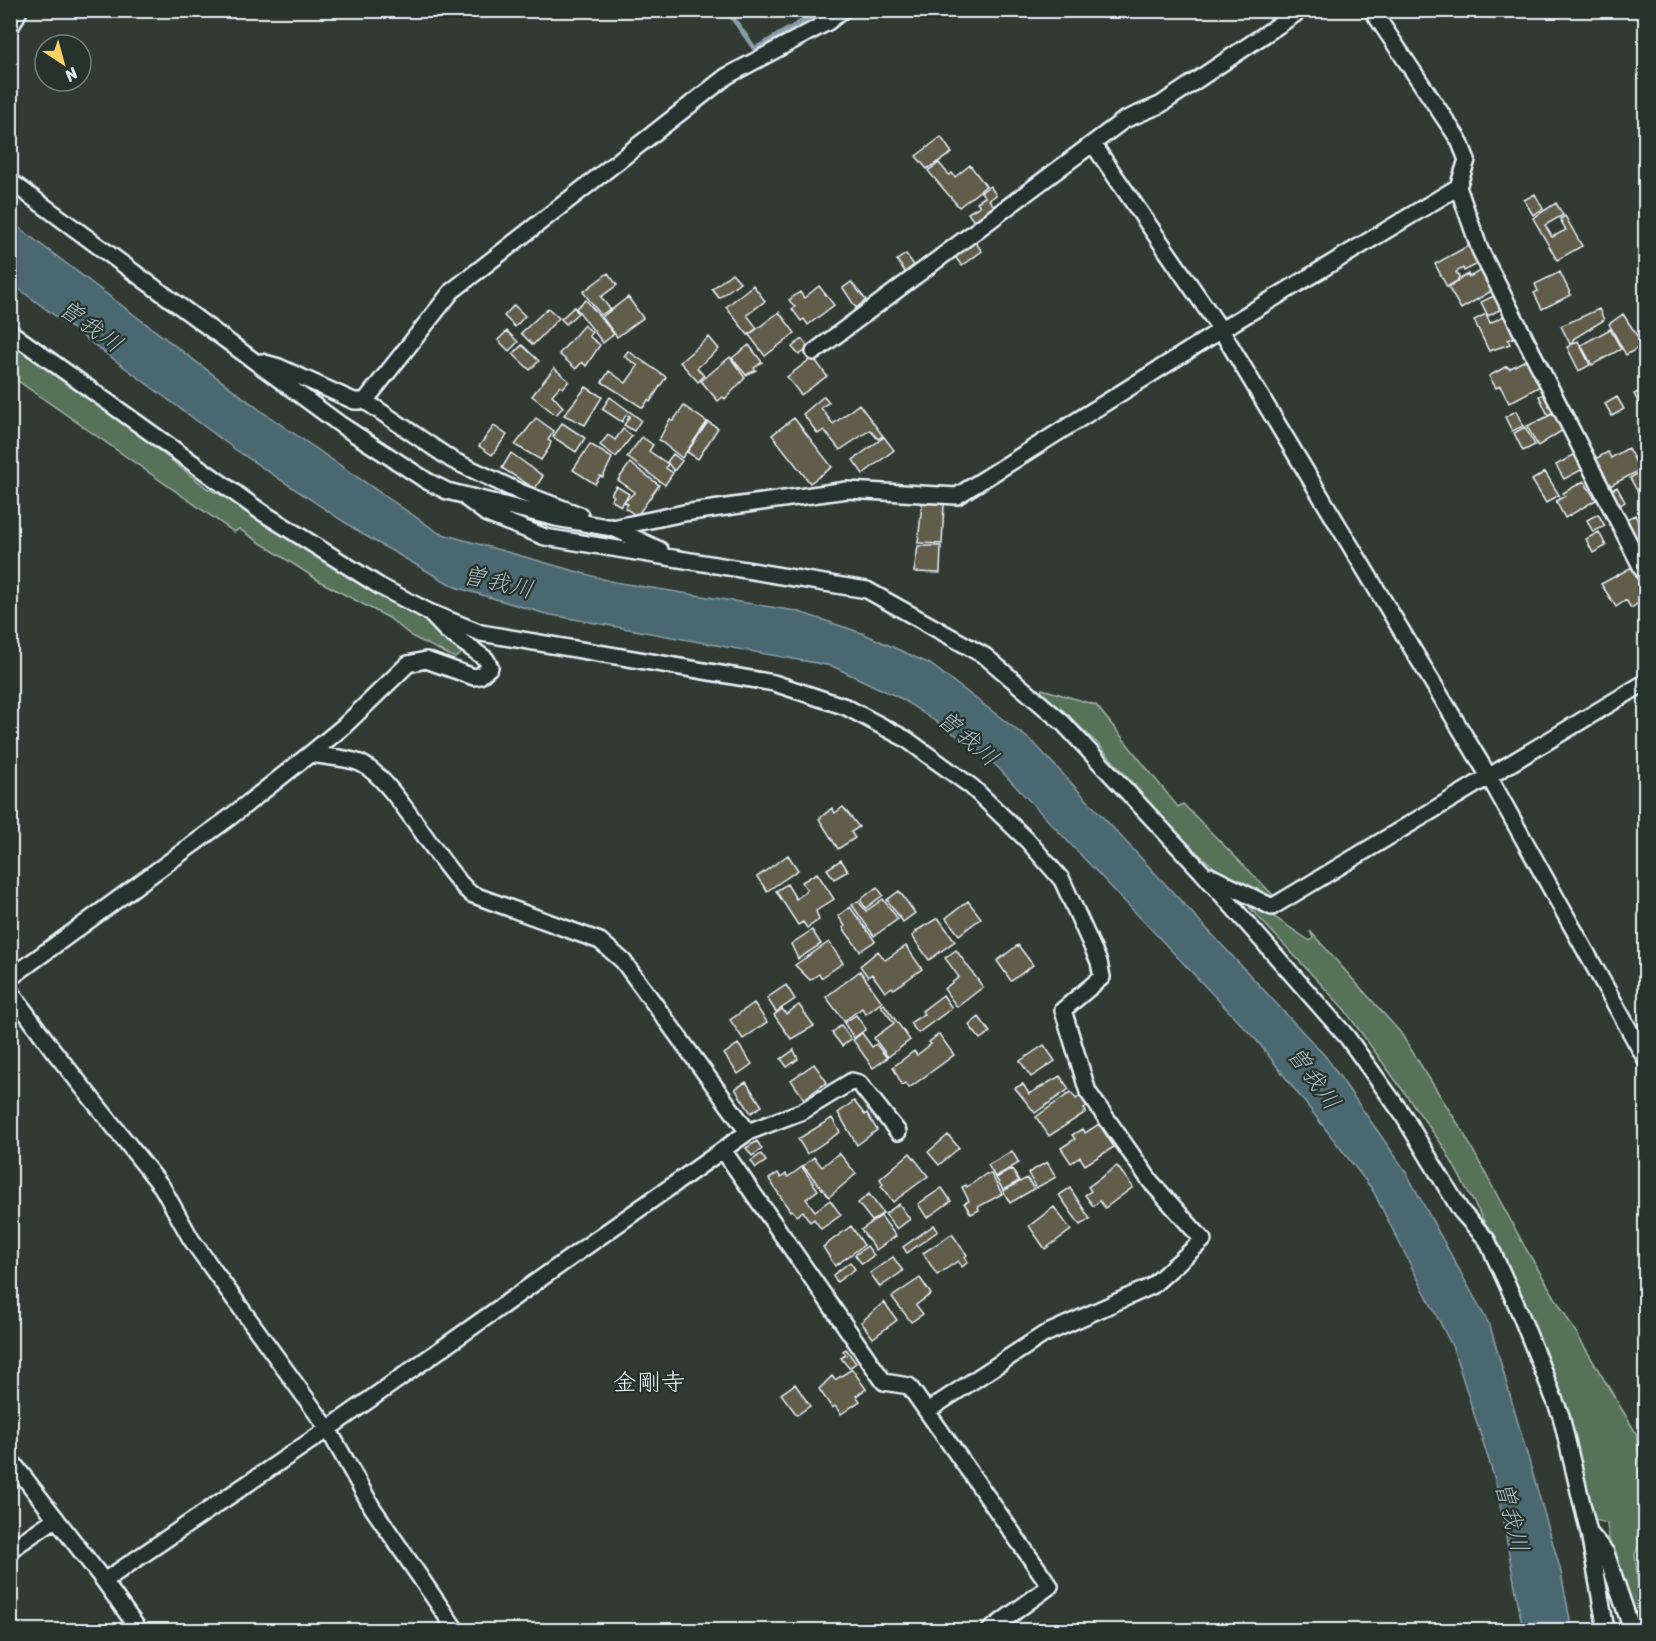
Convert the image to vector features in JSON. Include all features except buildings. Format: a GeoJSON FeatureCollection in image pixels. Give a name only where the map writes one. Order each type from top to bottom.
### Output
{"type":"FeatureCollection","features":[{"type":"Feature","properties":{"kind":"street"},"geometry":{"type":"LineString","coordinates":[[10,22],[16,10]]}},
{"type":"Feature","properties":{"kind":"street"},"geometry":{"type":"LineString","coordinates":[[365,401],[452,291],[727,76],[828,22],[843,10]]}},
{"type":"Feature","properties":{"kind":"street"},"geometry":{"type":"LineString","coordinates":[[814,352],[1124,120],[1160,105],[1300,10]]}},
{"type":"Feature","properties":{"kind":"street"},"geometry":{"type":"LineString","coordinates":[[1372,10],[1459,140],[1467,160],[1458,187],[1480,250],[1646,576]]}},
{"type":"Feature","properties":{"kind":"street"},"geometry":{"type":"LineString","coordinates":[[1093,144],[1221,330],[1488,775],[1646,1060]]}},
{"type":"Feature","properties":{"kind":"street"},"geometry":{"type":"LineString","coordinates":[[10,181],[341,425],[427,481],[460,494],[556,518],[612,528],[684,513],[847,490],[957,496],[1221,330],[1458,187]]}},
{"type":"Feature","properties":{"kind":"street"},"geometry":{"type":"LineString","coordinates":[[10,332],[260,511],[381,587],[429,612],[481,633],[774,683],[846,707],[906,738],[972,787],[1027,840],[1062,880],[1099,962],[1102,977],[1063,1010],[1088,1092],[1151,1182],[1203,1240],[1152,1286],[1043,1335],[927,1411]]}},
{"type":"Feature","properties":{"kind":"street"},"geometry":{"type":"LineString","coordinates":[[250,359],[279,367],[354,401],[365,401],[452,460],[522,493],[612,528],[673,556]]}},
{"type":"Feature","properties":{"kind":"street"},"geometry":{"type":"LineString","coordinates":[[460,494],[487,514],[545,537],[673,556],[867,590],[985,656],[1063,723],[1202,872],[1347,1038],[1403,1115],[1461,1211],[1487,1240],[1517,1306],[1561,1416],[1589,1533],[1606,1630]]}},
{"type":"Feature","properties":{"kind":"street"},"geometry":{"type":"LineString","coordinates":[[10,978],[229,818],[344,726],[408,664],[416,660],[426,660],[474,677],[480,676],[490,667],[486,659],[447,630],[429,612]]}},
{"type":"Feature","properties":{"kind":"street"},"geometry":{"type":"LineString","coordinates":[[1202,872],[1272,907],[1646,682]]}},
{"type":"Feature","properties":{"kind":"street"},"geometry":{"type":"LineString","coordinates":[[310,754],[361,764],[384,782],[455,880],[471,894],[600,941],[623,961],[748,1132]]}},
{"type":"Feature","properties":{"kind":"street"},"geometry":{"type":"LineString","coordinates":[[10,991],[162,1187],[192,1239],[328,1429],[372,1507],[456,1630]]}},
{"type":"Feature","properties":{"kind":"street"},"geometry":{"type":"LineString","coordinates":[[105,1581],[328,1429],[748,1132],[803,1111],[852,1081],[859,1083],[898,1132]]}},
{"type":"Feature","properties":{"kind":"street"},"geometry":{"type":"LineString","coordinates":[[723,1150],[884,1382],[909,1386],[1050,1586],[990,1630]]}},
{"type":"Feature","properties":{"kind":"street"},"geometry":{"type":"LineString","coordinates":[[10,1459],[105,1581],[139,1630]]}},
{"type":"Feature","properties":{"kind":"street"},"geometry":{"type":"LineString","coordinates":[[10,1550],[55,1519]]}},
{"type":"Feature","properties":{"kind":"street"},"geometry":{"type":"LineString","coordinates":[[1589,1533],[1606,1553],[1632,1630]]}},
{"type":"Feature","properties":{"kind":"green space"},"geometry":{"type":"Polygon","coordinates":[[[11,339],[93,399],[207,488],[249,509],[384,597],[428,621],[465,651],[455,658],[413,637],[389,618],[321,582],[239,529],[234,532],[11,376],[11,339]]]}},
{"type":"Feature","properties":{"kind":"green space"},"geometry":{"type":"Polygon","coordinates":[[[1042,689],[1096,705],[1178,807],[1183,804],[1278,900],[1254,893],[1205,860],[1157,812],[1098,744],[1041,691],[1042,689]]]}},
{"type":"Feature","properties":{"kind":"green space"},"geometry":{"type":"Polygon","coordinates":[[[1251,904],[1255,904],[1310,941],[1313,938],[1310,931],[1400,1032],[1463,1132],[1526,1249],[1636,1433],[1646,1508],[1645,1532],[1635,1554],[1643,1630],[1638,1630],[1622,1591],[1614,1565],[1607,1523],[1595,1520],[1552,1368],[1509,1267],[1443,1146],[1344,1009],[1250,908],[1251,904]]]}},
{"type":"Feature","properties":{"kind":"water","name":"曽我川"},"geometry":{"type":"Polygon","coordinates":[[[10,221],[264,413],[439,533],[614,582],[796,611],[862,633],[930,664],[1034,743],[1326,1057],[1404,1169],[1490,1326],[1560,1568],[1572,1630],[1523,1630],[1496,1483],[1453,1348],[1372,1189],[1258,1042],[987,756],[902,699],[832,666],[546,614],[455,587],[364,535],[236,450],[11,283],[10,221]]]}},
{"type":"Feature","properties":{"kind":"waterway"},"geometry":{"type":"LineString","coordinates":[[727,10],[755,49],[822,10]]}},
{"type":"Feature","properties":{"kind":"district","name":"金剛寺"},"geometry":{"type":"Point","coordinates":[649,1382]}}]}
